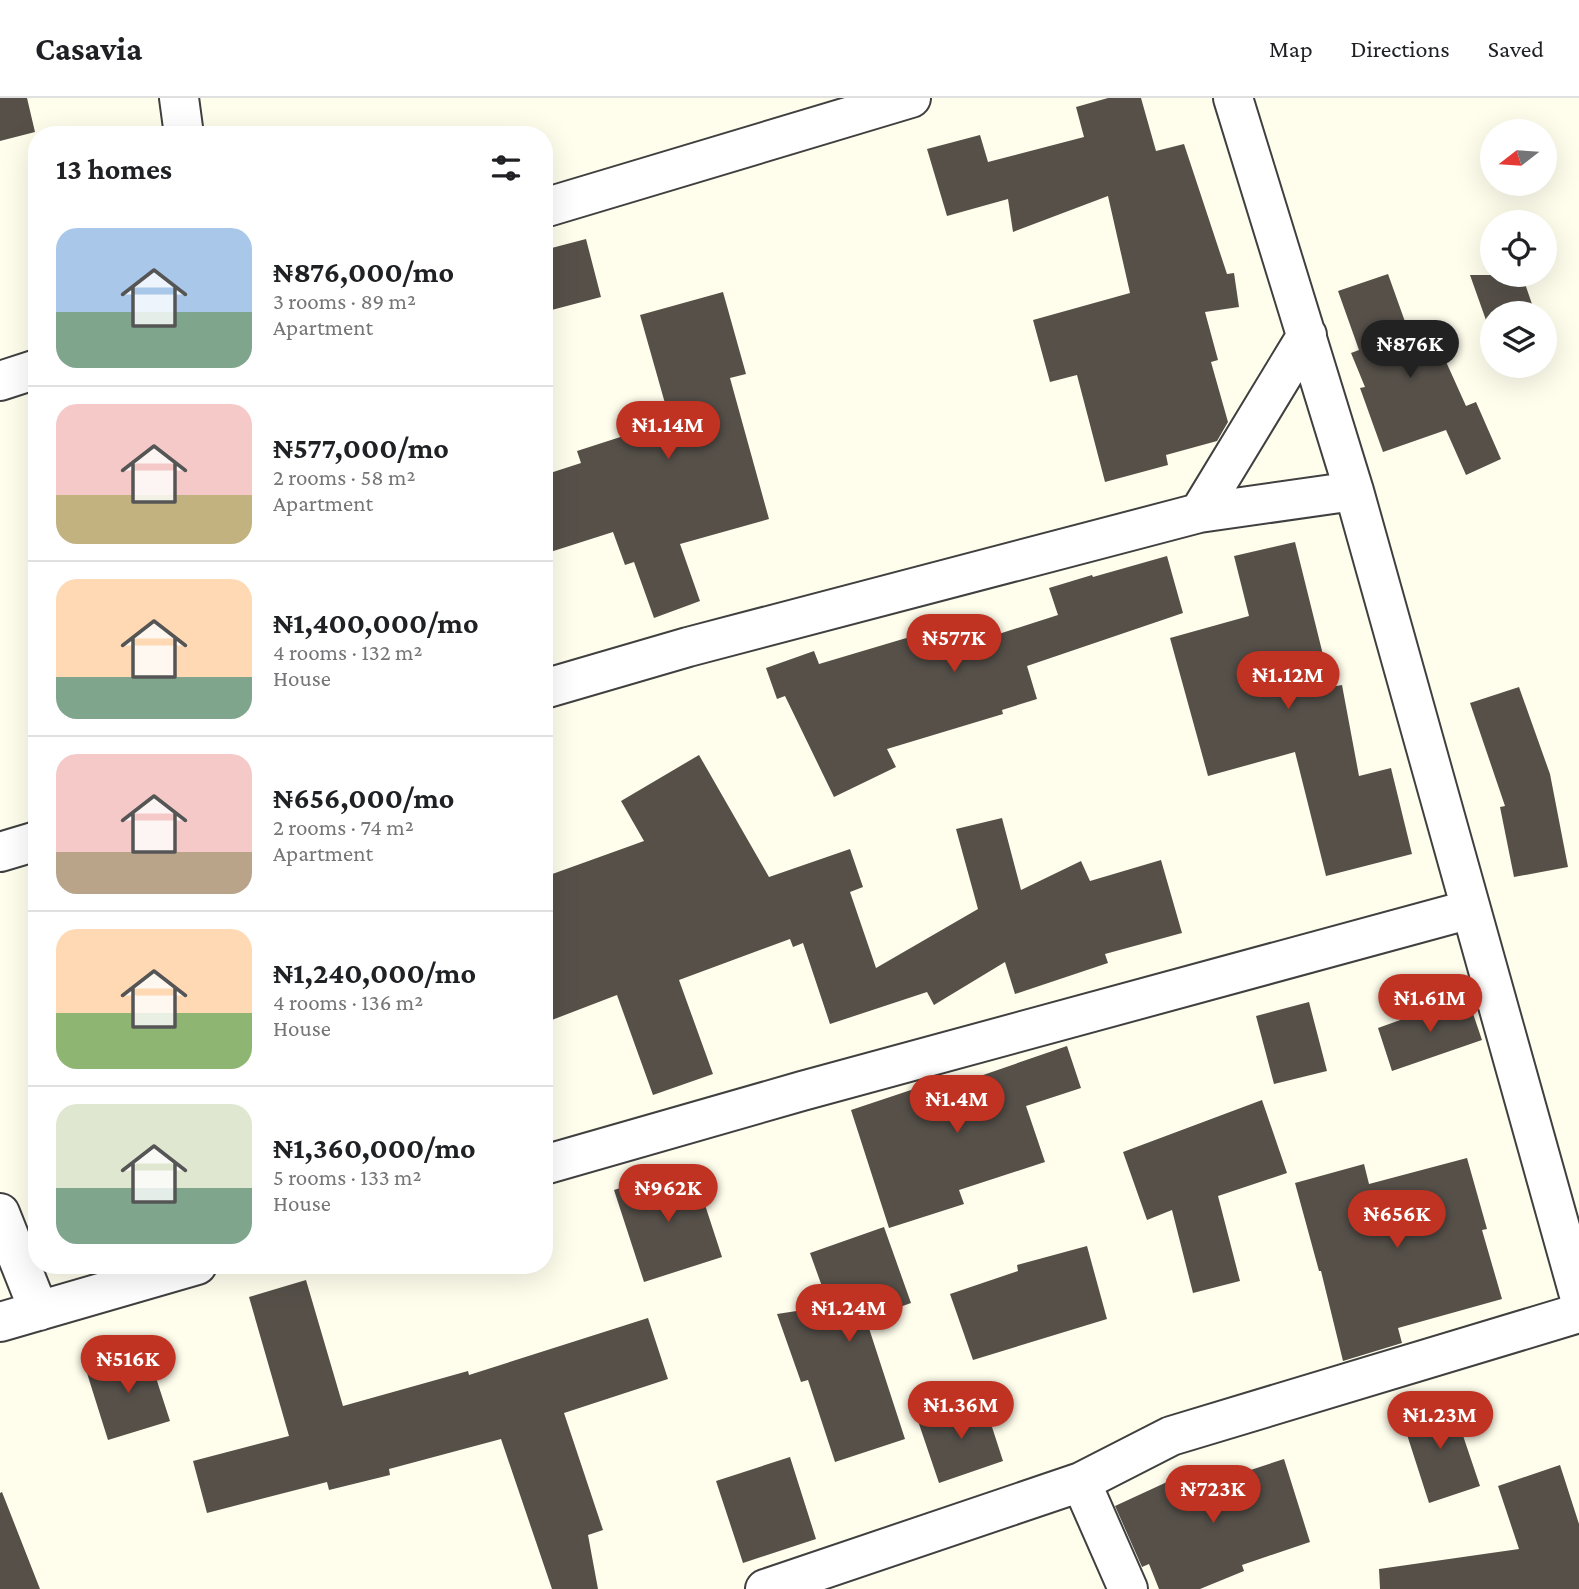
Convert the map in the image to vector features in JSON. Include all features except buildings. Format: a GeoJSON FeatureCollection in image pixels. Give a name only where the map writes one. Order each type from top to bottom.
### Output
{"type":"FeatureCollection","features":[{"type":"Feature","properties":{"kind":"street"},"geometry":{"type":"LineString","coordinates":[[179,98],[183,126]]}},
{"type":"Feature","properties":{"kind":"street"},"geometry":{"type":"LineString","coordinates":[[553,205],[911,98]]}},
{"type":"Feature","properties":{"kind":"street"},"geometry":{"type":"LineString","coordinates":[[1233,98],[1354,491],[1579,1296]]}},
{"type":"Feature","properties":{"kind":"street"},"geometry":{"type":"LineString","coordinates":[[1199,513],[1307,335]]}},
{"type":"Feature","properties":{"kind":"street"},"geometry":{"type":"LineString","coordinates":[[0,381],[28,372]]}},
{"type":"Feature","properties":{"kind":"street"},"geometry":{"type":"LineString","coordinates":[[553,686],[688,647],[1199,513],[1354,491]]}},
{"type":"Feature","properties":{"kind":"street"},"geometry":{"type":"LineString","coordinates":[[0,852],[28,844]]}},
{"type":"Feature","properties":{"kind":"street"},"geometry":{"type":"LineString","coordinates":[[553,1162],[816,1087],[1471,909]]}},
{"type":"Feature","properties":{"kind":"street"},"geometry":{"type":"LineString","coordinates":[[0,1213],[39,1311]]}},
{"type":"Feature","properties":{"kind":"street"},"geometry":{"type":"LineString","coordinates":[[0,1322],[166,1274]]}},
{"type":"Feature","properties":{"kind":"street"},"geometry":{"type":"LineString","coordinates":[[765,1589],[1081,1482],[1171,1436],[1579,1313]]}},
{"type":"Feature","properties":{"kind":"street"},"geometry":{"type":"LineString","coordinates":[[1081,1482],[1128,1589]]}}]}
